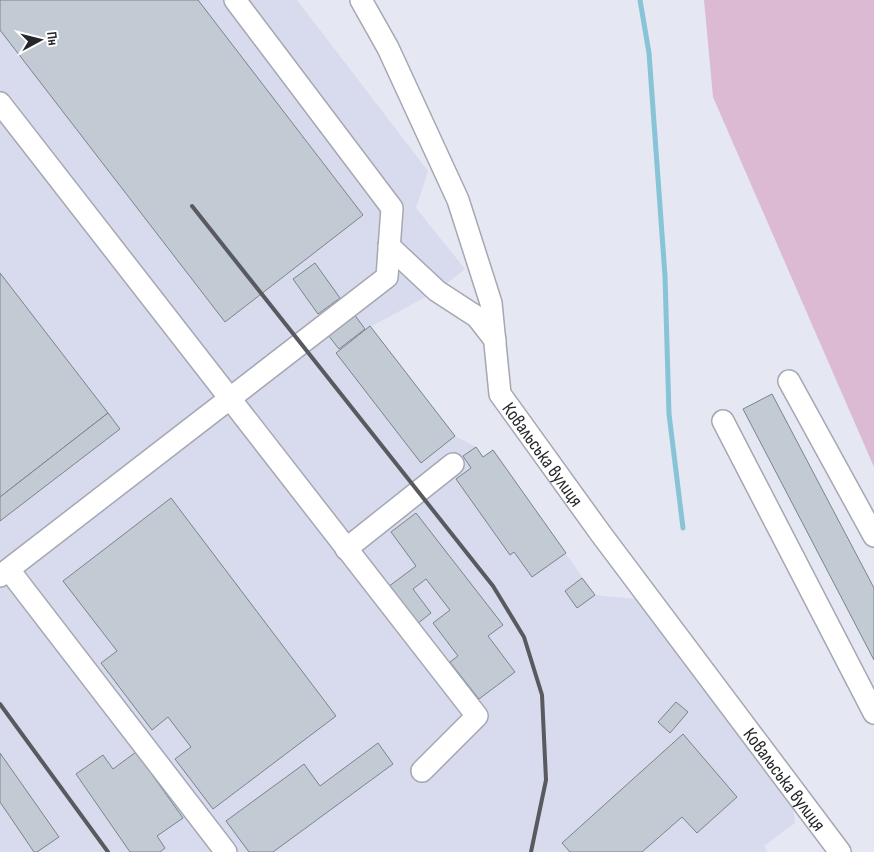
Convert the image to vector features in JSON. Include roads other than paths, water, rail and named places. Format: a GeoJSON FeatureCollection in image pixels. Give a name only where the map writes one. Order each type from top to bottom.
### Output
{"type":"FeatureCollection","features":[{"type":"Feature","properties":{"kind":"street"},"geometry":{"type":"LineString","coordinates":[[226,852],[4,573],[387,277],[392,208],[235,0]]}},
{"type":"Feature","properties":{"kind":"street","name":"Ковальська вулиця"},"geometry":{"type":"LineString","coordinates":[[361,0],[388,48],[458,200],[491,303],[500,394],[601,534],[840,852]]}},
{"type":"Feature","properties":{"kind":"street"},"geometry":{"type":"LineString","coordinates":[[0,103],[476,716],[422,771]]}},
{"type":"Feature","properties":{"kind":"street"},"geometry":{"type":"LineString","coordinates":[[389,246],[437,291],[477,317],[494,340]]}},
{"type":"Feature","properties":{"kind":"street"},"geometry":{"type":"LineString","coordinates":[[789,381],[874,536]]}},
{"type":"Feature","properties":{"kind":"street"},"geometry":{"type":"LineString","coordinates":[[723,421],[874,712]]}},
{"type":"Feature","properties":{"kind":"street"},"geometry":{"type":"LineString","coordinates":[[346,549],[453,464]]}},
{"type":"Feature","properties":{"kind":"waterway"},"geometry":{"type":"LineString","coordinates":[[640,0],[649,53],[665,276],[669,414],[683,528]]}},
{"type":"Feature","properties":{"kind":"railway"},"geometry":{"type":"LineString","coordinates":[[192,206],[493,586],[524,637],[542,695],[546,780],[531,852]]}},
{"type":"Feature","properties":{"kind":"railway"},"geometry":{"type":"LineString","coordinates":[[0,704],[108,852]]}}]}
